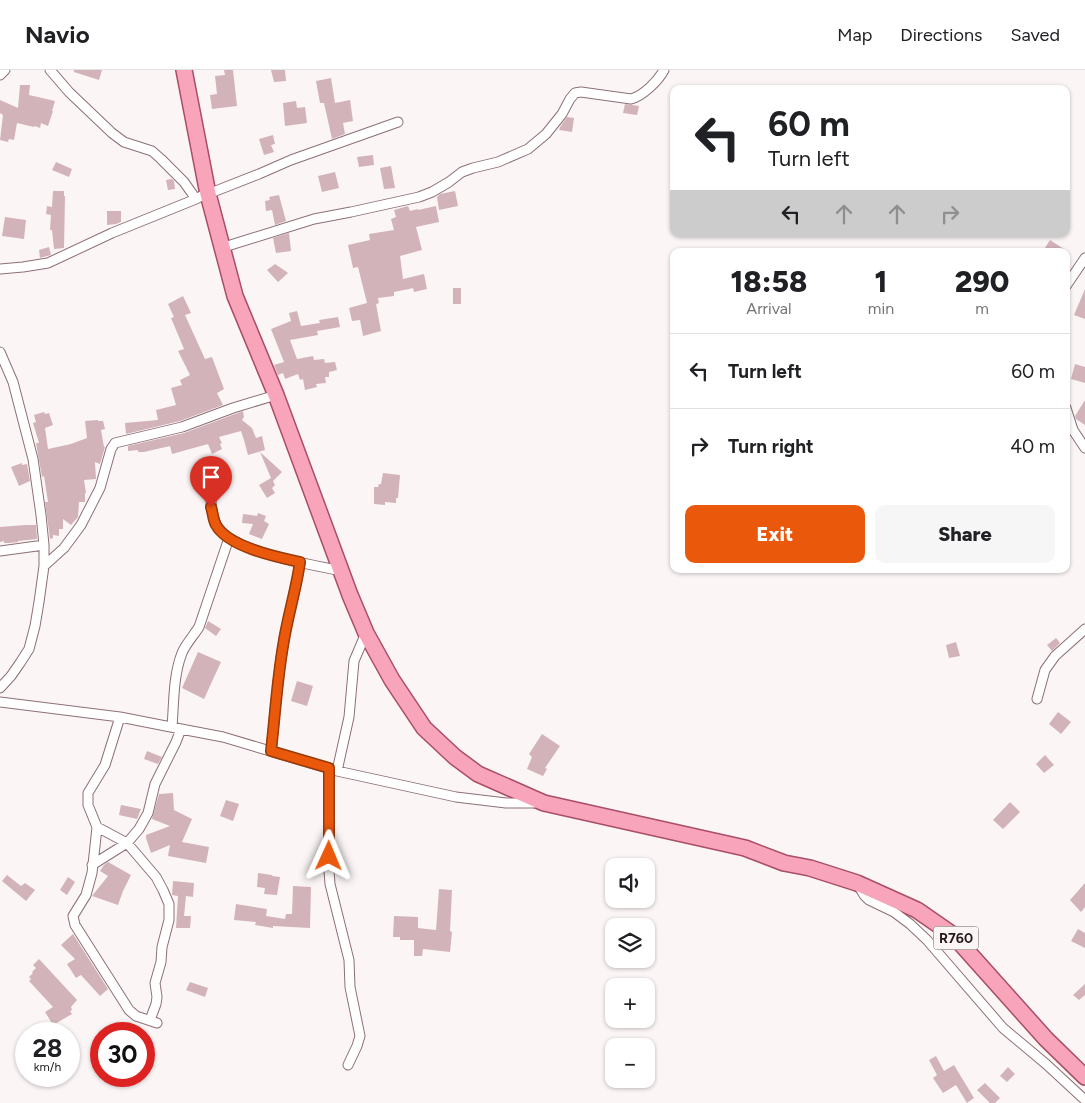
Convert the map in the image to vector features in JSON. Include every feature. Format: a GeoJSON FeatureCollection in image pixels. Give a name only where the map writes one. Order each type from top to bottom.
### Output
{"type":"FeatureCollection","features":[{"type":"Feature","properties":{"kind":"main road"},"geometry":{"type":"LineString","coordinates":[[184,70],[204,195],[235,296],[276,395],[350,595],[366,633],[392,680],[424,728],[455,757],[478,774],[544,803]]}},
{"type":"Feature","properties":{"kind":"main road","name":"R760"},"geometry":{"type":"LineString","coordinates":[[544,803],[746,848],[784,863],[810,868],[857,883],[917,910],[953,935],[1046,1039],[1085,1077]]}},
{"type":"Feature","properties":{"kind":"street"},"geometry":{"type":"LineString","coordinates":[[0,75],[5,70]]}},
{"type":"Feature","properties":{"kind":"street"},"geometry":{"type":"LineString","coordinates":[[50,70],[69,92],[112,133],[124,142],[152,151],[184,182],[204,195]]}},
{"type":"Feature","properties":{"kind":"street"},"geometry":{"type":"LineString","coordinates":[[221,248],[314,219],[419,197],[432,192],[450,182],[462,172],[498,162],[528,149],[546,134],[562,114],[575,93],[636,98],[660,78],[664,70]]}},
{"type":"Feature","properties":{"kind":"street"},"geometry":{"type":"LineString","coordinates":[[0,270],[48,262],[112,233],[291,160],[398,122]]}},
{"type":"Feature","properties":{"kind":"street"},"geometry":{"type":"LineString","coordinates":[[1070,280],[1085,258]]}},
{"type":"Feature","properties":{"kind":"street"},"geometry":{"type":"LineString","coordinates":[[0,352],[12,382],[33,459],[44,545],[44,566],[35,626],[29,649],[11,676],[0,688]]}},
{"type":"Feature","properties":{"kind":"street"},"geometry":{"type":"LineString","coordinates":[[44,566],[64,548],[81,525],[100,488],[111,449],[115,443],[182,427],[233,408],[276,395]]}},
{"type":"Feature","properties":{"kind":"street"},"geometry":{"type":"LineString","coordinates":[[1070,421],[1073,430],[1085,448]]}},
{"type":"Feature","properties":{"kind":"street"},"geometry":{"type":"LineString","coordinates":[[212,475],[211,507],[216,526],[229,538],[265,554],[342,571]]}},
{"type":"Feature","properties":{"kind":"street"},"geometry":{"type":"LineString","coordinates":[[92,865],[127,843],[139,829],[148,813],[155,784],[176,742],[176,681],[181,657],[199,627],[229,538]]}},
{"type":"Feature","properties":{"kind":"street"},"geometry":{"type":"LineString","coordinates":[[0,551],[44,545]]}},
{"type":"Feature","properties":{"kind":"street"},"geometry":{"type":"LineString","coordinates":[[271,751],[283,646],[300,562]]}},
{"type":"Feature","properties":{"kind":"street"},"geometry":{"type":"LineString","coordinates":[[1037,699],[1045,670],[1055,656],[1085,630]]}},
{"type":"Feature","properties":{"kind":"street"},"geometry":{"type":"LineString","coordinates":[[348,1065],[360,1036],[350,986],[349,960],[328,871],[333,770],[349,717],[354,661],[366,633]]}},
{"type":"Feature","properties":{"kind":"street"},"geometry":{"type":"LineString","coordinates":[[0,702],[120,717],[223,737],[333,770],[456,797],[506,803],[544,803]]}},
{"type":"Feature","properties":{"kind":"street"},"geometry":{"type":"LineString","coordinates":[[97,827],[127,843],[156,877],[169,904],[169,920],[155,983],[154,1021],[136,1016],[129,1010],[75,925],[73,918],[86,895],[92,873],[97,827],[88,805],[88,793],[105,765],[120,717]]}},
{"type":"Feature","properties":{"kind":"street"},"geometry":{"type":"LineString","coordinates":[[857,883],[869,900],[894,912],[927,940],[1003,1028],[1085,1100]]}},
{"type":"Feature","properties":{"kind":"building"},"geometry":{"type":"Polygon","coordinates":[[[74,70],[102,70],[99,80],[74,72],[74,70]]]}},
{"type":"Feature","properties":{"kind":"building"},"geometry":{"type":"Polygon","coordinates":[[[224,70],[233,70],[237,106],[212,109],[210,95],[217,94],[215,76],[225,75],[224,70]]]}},
{"type":"Feature","properties":{"kind":"building"},"geometry":{"type":"Polygon","coordinates":[[[271,70],[285,70],[286,81],[274,82],[271,70]]]}},
{"type":"Feature","properties":{"kind":"building"},"geometry":{"type":"Polygon","coordinates":[[[331,78],[335,103],[350,100],[353,121],[343,123],[345,134],[332,139],[324,103],[320,103],[316,81],[331,78]]]}},
{"type":"Feature","properties":{"kind":"building"},"geometry":{"type":"Polygon","coordinates":[[[20,85],[30,85],[29,95],[55,101],[48,126],[41,123],[40,128],[17,123],[14,140],[9,139],[8,142],[0,140],[3,115],[0,113],[0,100],[18,108],[20,85]]]}},
{"type":"Feature","properties":{"kind":"building"},"geometry":{"type":"Polygon","coordinates":[[[296,101],[297,108],[305,107],[307,123],[285,126],[283,103],[296,101]]]}},
{"type":"Feature","properties":{"kind":"building"},"geometry":{"type":"Polygon","coordinates":[[[625,104],[639,106],[637,115],[623,113],[625,104]]]}},
{"type":"Feature","properties":{"kind":"building"},"geometry":{"type":"Polygon","coordinates":[[[567,117],[574,118],[572,132],[559,130],[567,117]]]}},
{"type":"Feature","properties":{"kind":"building"},"geometry":{"type":"Polygon","coordinates":[[[273,135],[275,144],[271,145],[274,152],[264,155],[259,139],[273,135]]]}},
{"type":"Feature","properties":{"kind":"building"},"geometry":{"type":"Polygon","coordinates":[[[373,155],[374,165],[359,167],[357,157],[373,155]]]}},
{"type":"Feature","properties":{"kind":"building"},"geometry":{"type":"Polygon","coordinates":[[[56,162],[72,169],[69,177],[52,170],[56,162]]]}},
{"type":"Feature","properties":{"kind":"building"},"geometry":{"type":"Polygon","coordinates":[[[391,166],[395,188],[384,189],[380,168],[391,166]]]}},
{"type":"Feature","properties":{"kind":"building"},"geometry":{"type":"Polygon","coordinates":[[[335,172],[339,188],[322,192],[318,176],[335,172]]]}},
{"type":"Feature","properties":{"kind":"building"},"geometry":{"type":"Polygon","coordinates":[[[172,179],[175,189],[168,190],[166,180],[172,179]]]}},
{"type":"Feature","properties":{"kind":"building"},"geometry":{"type":"Polygon","coordinates":[[[53,191],[64,191],[65,196],[64,248],[54,249],[52,230],[50,230],[51,215],[46,214],[47,206],[52,207],[53,191]]]}},
{"type":"Feature","properties":{"kind":"building"},"geometry":{"type":"Polygon","coordinates":[[[455,191],[458,206],[439,210],[437,197],[440,194],[455,191]]]}},
{"type":"Feature","properties":{"kind":"building"},"geometry":{"type":"Polygon","coordinates":[[[279,195],[286,221],[275,225],[272,210],[266,211],[265,201],[270,200],[269,197],[279,195]]]}},
{"type":"Feature","properties":{"kind":"building"},"geometry":{"type":"Polygon","coordinates":[[[408,206],[410,211],[436,206],[439,222],[416,227],[422,250],[400,256],[403,279],[424,274],[427,289],[414,292],[413,288],[394,292],[394,296],[378,298],[379,303],[376,304],[381,331],[363,336],[360,320],[352,321],[349,308],[367,303],[358,267],[353,268],[348,245],[370,240],[369,234],[394,230],[391,219],[396,217],[394,210],[408,206]]]}},
{"type":"Feature","properties":{"kind":"building"},"geometry":{"type":"Polygon","coordinates":[[[107,211],[121,211],[121,222],[107,225],[107,211]]]}},
{"type":"Feature","properties":{"kind":"building"},"geometry":{"type":"Polygon","coordinates":[[[5,217],[26,220],[24,239],[2,236],[5,217]]]}},
{"type":"Feature","properties":{"kind":"building"},"geometry":{"type":"Polygon","coordinates":[[[289,233],[291,251],[276,253],[273,238],[289,233]]]}},
{"type":"Feature","properties":{"kind":"building"},"geometry":{"type":"Polygon","coordinates":[[[1050,240],[1062,248],[1045,248],[1050,240]]]}},
{"type":"Feature","properties":{"kind":"building"},"geometry":{"type":"Polygon","coordinates":[[[49,247],[51,255],[40,258],[39,250],[49,247]]]}},
{"type":"Feature","properties":{"kind":"building"},"geometry":{"type":"Polygon","coordinates":[[[275,264],[288,273],[278,282],[267,270],[275,264]]]}},
{"type":"Feature","properties":{"kind":"building"},"geometry":{"type":"Polygon","coordinates":[[[453,288],[461,288],[461,304],[453,304],[453,288]]]}},
{"type":"Feature","properties":{"kind":"building"},"geometry":{"type":"Polygon","coordinates":[[[1085,289],[1085,319],[1074,315],[1085,289]]]}},
{"type":"Feature","properties":{"kind":"building"},"geometry":{"type":"Polygon","coordinates":[[[183,296],[191,313],[185,315],[205,359],[212,357],[224,389],[217,393],[223,405],[180,421],[126,434],[125,423],[158,420],[156,410],[176,405],[171,388],[182,385],[180,380],[190,375],[178,351],[184,349],[171,318],[174,317],[168,304],[183,296]]]}},
{"type":"Feature","properties":{"kind":"building"},"geometry":{"type":"Polygon","coordinates":[[[297,311],[301,326],[320,323],[319,320],[338,317],[340,327],[317,331],[318,335],[290,340],[297,359],[313,356],[314,360],[324,359],[325,363],[335,362],[337,370],[329,372],[329,377],[325,377],[326,383],[316,384],[317,387],[305,390],[303,379],[300,380],[298,374],[285,379],[283,373],[278,375],[274,365],[284,362],[271,329],[291,321],[289,313],[297,311]]]}},
{"type":"Feature","properties":{"kind":"building"},"geometry":{"type":"Polygon","coordinates":[[[1075,364],[1085,367],[1085,383],[1071,379],[1075,364]]]}},
{"type":"Feature","properties":{"kind":"building"},"geometry":{"type":"Polygon","coordinates":[[[1085,400],[1085,425],[1076,419],[1075,416],[1085,400]]]}},
{"type":"Feature","properties":{"kind":"building"},"geometry":{"type":"Polygon","coordinates":[[[243,411],[244,417],[242,420],[252,428],[256,438],[262,436],[265,450],[248,455],[241,431],[219,437],[222,449],[212,454],[208,444],[172,454],[170,446],[144,452],[138,452],[138,450],[128,451],[128,446],[184,433],[243,411]]]}},
{"type":"Feature","properties":{"kind":"building"},"geometry":{"type":"Polygon","coordinates":[[[44,412],[45,414],[49,413],[53,425],[45,428],[48,449],[87,438],[85,421],[103,421],[105,429],[101,430],[105,447],[100,464],[95,462],[96,479],[84,480],[85,502],[79,502],[78,517],[71,525],[63,519],[63,529],[59,529],[59,536],[53,535],[53,538],[50,539],[45,502],[48,502],[36,443],[39,443],[33,423],[36,422],[34,415],[44,412]]]}},
{"type":"Feature","properties":{"kind":"building"},"geometry":{"type":"Polygon","coordinates":[[[260,452],[282,472],[273,481],[275,485],[272,488],[275,493],[267,498],[259,485],[271,478],[260,452]]]}},
{"type":"Feature","properties":{"kind":"building"},"geometry":{"type":"Polygon","coordinates":[[[22,463],[22,465],[27,464],[30,481],[19,486],[11,467],[22,463]]]}},
{"type":"Feature","properties":{"kind":"building"},"geometry":{"type":"Polygon","coordinates":[[[383,473],[400,475],[396,503],[374,504],[374,487],[378,487],[381,484],[383,473]]]}},
{"type":"Feature","properties":{"kind":"building"},"geometry":{"type":"Polygon","coordinates":[[[258,513],[266,516],[264,521],[269,524],[262,539],[249,534],[253,524],[242,523],[243,514],[257,516],[258,513]]]}},
{"type":"Feature","properties":{"kind":"building"},"geometry":{"type":"Polygon","coordinates":[[[36,525],[37,539],[9,543],[0,542],[0,527],[36,525]]]}},
{"type":"Feature","properties":{"kind":"building"},"geometry":{"type":"Polygon","coordinates":[[[208,621],[221,629],[216,636],[205,628],[208,621]]]}},
{"type":"Feature","properties":{"kind":"building"},"geometry":{"type":"Polygon","coordinates":[[[1056,638],[1060,643],[1052,651],[1047,645],[1056,638]]]}},
{"type":"Feature","properties":{"kind":"building"},"geometry":{"type":"Polygon","coordinates":[[[956,642],[960,656],[949,658],[946,645],[956,642]]]}},
{"type":"Feature","properties":{"kind":"building"},"geometry":{"type":"Polygon","coordinates":[[[198,652],[221,662],[204,699],[182,688],[198,652]]]}},
{"type":"Feature","properties":{"kind":"building"},"geometry":{"type":"Polygon","coordinates":[[[297,681],[313,686],[307,706],[291,701],[297,681]]]}},
{"type":"Feature","properties":{"kind":"building"},"geometry":{"type":"Polygon","coordinates":[[[1058,712],[1071,722],[1061,734],[1049,724],[1058,712]]]}},
{"type":"Feature","properties":{"kind":"building"},"geometry":{"type":"Polygon","coordinates":[[[542,734],[560,746],[545,768],[547,769],[543,776],[527,769],[532,757],[529,754],[542,734]]]}},
{"type":"Feature","properties":{"kind":"building"},"geometry":{"type":"Polygon","coordinates":[[[147,751],[162,757],[158,764],[144,759],[147,751]]]}},
{"type":"Feature","properties":{"kind":"building"},"geometry":{"type":"Polygon","coordinates":[[[1045,755],[1054,765],[1044,773],[1036,764],[1045,755]]]}},
{"type":"Feature","properties":{"kind":"building"},"geometry":{"type":"Polygon","coordinates":[[[173,793],[174,810],[192,819],[182,842],[209,847],[206,863],[168,856],[170,845],[151,853],[146,835],[170,826],[152,819],[159,794],[173,793]]]}},
{"type":"Feature","properties":{"kind":"building"},"geometry":{"type":"Polygon","coordinates":[[[226,800],[239,804],[233,821],[220,816],[226,800]]]}},
{"type":"Feature","properties":{"kind":"building"},"geometry":{"type":"Polygon","coordinates":[[[1010,802],[1020,812],[1003,829],[993,820],[1010,802]]]}},
{"type":"Feature","properties":{"kind":"building"},"geometry":{"type":"Polygon","coordinates":[[[121,805],[141,809],[137,819],[119,815],[121,805]]]}},
{"type":"Feature","properties":{"kind":"building"},"geometry":{"type":"Polygon","coordinates":[[[108,862],[131,875],[118,905],[92,896],[108,876],[100,871],[108,862]]]}},
{"type":"Feature","properties":{"kind":"building"},"geometry":{"type":"Polygon","coordinates":[[[258,873],[280,877],[277,895],[264,894],[265,888],[257,887],[258,873]]]}},
{"type":"Feature","properties":{"kind":"building"},"geometry":{"type":"Polygon","coordinates":[[[7,875],[21,886],[25,883],[35,890],[26,901],[2,881],[7,875]]]}},
{"type":"Feature","properties":{"kind":"building"},"geometry":{"type":"Polygon","coordinates":[[[68,877],[75,882],[67,895],[60,890],[68,877]]]}},
{"type":"Feature","properties":{"kind":"building"},"geometry":{"type":"Polygon","coordinates":[[[173,881],[194,883],[193,897],[186,896],[184,916],[191,916],[190,928],[176,928],[178,896],[172,895],[173,881]]]}},
{"type":"Feature","properties":{"kind":"building"},"geometry":{"type":"Polygon","coordinates":[[[1085,883],[1085,907],[1081,912],[1070,900],[1085,883]]]}},
{"type":"Feature","properties":{"kind":"building"},"geometry":{"type":"Polygon","coordinates":[[[293,886],[311,887],[310,928],[273,926],[273,928],[255,925],[256,922],[234,920],[236,904],[267,909],[266,916],[285,919],[286,914],[292,914],[293,886]]]}},
{"type":"Feature","properties":{"kind":"building"},"geometry":{"type":"Polygon","coordinates":[[[439,889],[452,890],[450,952],[423,949],[422,956],[414,956],[414,940],[400,940],[400,937],[393,937],[394,916],[418,917],[418,928],[436,930],[439,889]]]}},
{"type":"Feature","properties":{"kind":"building"},"geometry":{"type":"Polygon","coordinates":[[[1078,929],[1085,933],[1085,948],[1071,941],[1078,929]]]}},
{"type":"Feature","properties":{"kind":"building"},"geometry":{"type":"Polygon","coordinates":[[[73,934],[108,989],[100,996],[81,975],[76,978],[67,964],[75,959],[61,945],[73,934]]]}},
{"type":"Feature","properties":{"kind":"building"},"geometry":{"type":"Polygon","coordinates":[[[39,959],[77,1000],[71,1007],[72,1010],[70,1011],[72,1014],[58,1022],[51,1022],[45,1012],[53,1007],[29,981],[31,979],[29,977],[36,968],[33,965],[39,959]]]}},
{"type":"Feature","properties":{"kind":"building"},"geometry":{"type":"Polygon","coordinates":[[[190,982],[208,988],[205,997],[186,990],[190,982]]]}},
{"type":"Feature","properties":{"kind":"building"},"geometry":{"type":"Polygon","coordinates":[[[1085,984],[1085,995],[1079,1000],[1073,995],[1085,984]]]}},
{"type":"Feature","properties":{"kind":"building"},"geometry":{"type":"Polygon","coordinates":[[[936,1056],[944,1071],[954,1065],[974,1098],[967,1103],[956,1085],[943,1093],[933,1078],[937,1075],[929,1060],[936,1056]]]}},
{"type":"Feature","properties":{"kind":"building"},"geometry":{"type":"Polygon","coordinates":[[[1008,1067],[1015,1074],[1007,1082],[1000,1076],[1008,1067]]]}},
{"type":"Feature","properties":{"kind":"building"},"geometry":{"type":"Polygon","coordinates":[[[985,1083],[1000,1098],[995,1103],[990,1103],[977,1090],[985,1083]]]}},
{"type":"Feature","properties":{"kind":"route"},"geometry":{"type":"LineString","coordinates":[[211,507],[216,526],[229,538],[265,554],[300,562],[283,646],[271,751],[329,768],[329,856]]}}]}
